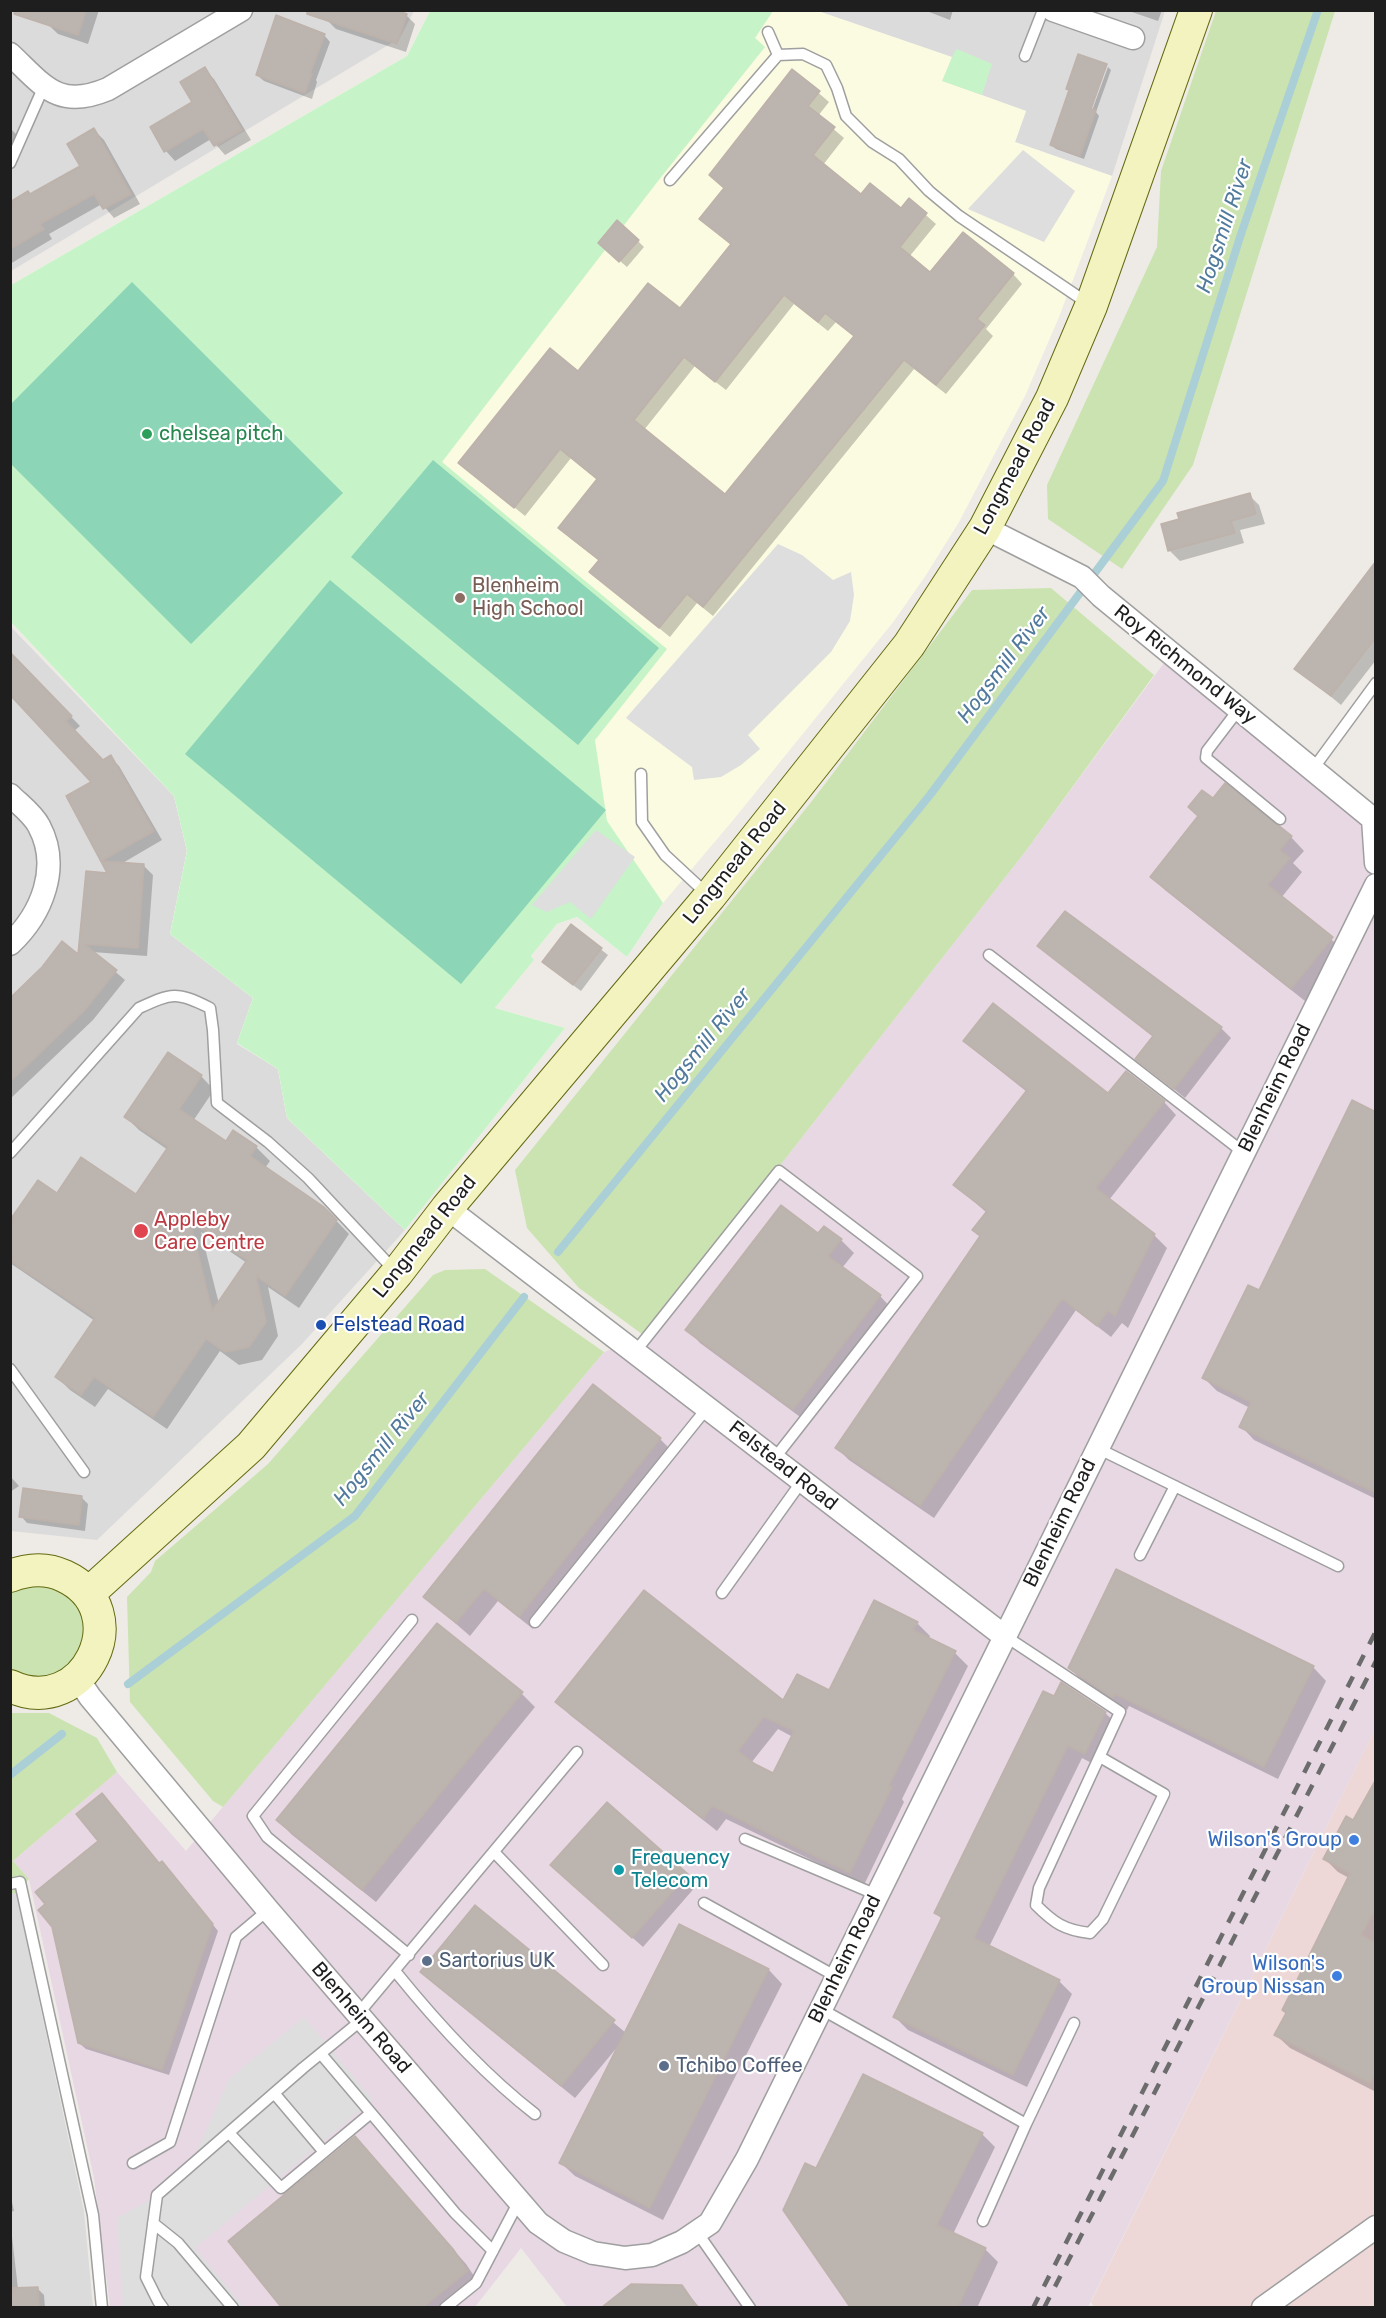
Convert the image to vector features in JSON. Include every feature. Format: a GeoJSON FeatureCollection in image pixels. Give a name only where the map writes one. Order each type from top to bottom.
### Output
{"type":"FeatureCollection","features":[{"type":"Feature","properties":{"kind":"street"},"geometry":{"type":"LineString","coordinates":[[10,54],[44,86],[63,97],[87,98],[108,89],[240,10]]}},
{"type":"Feature","properties":{"kind":"street"},"geometry":{"type":"LineString","coordinates":[[1053,10],[1133,38]]}},
{"type":"Feature","properties":{"kind":"street","name":"Longmead Road"},"geometry":{"type":"LineString","coordinates":[[88,1594],[251,1446],[397,1273],[447,1208],[710,896],[909,645],[985,528],[1052,398],[1091,306],[1196,10]]}},
{"type":"Feature","properties":{"kind":"street","name":"Roy Richmond Way"},"geometry":{"type":"LineString","coordinates":[[985,528],[1082,577],[1101,596],[1312,770],[1374,832]]}},
{"type":"Feature","properties":{"kind":"street"},"geometry":{"type":"LineString","coordinates":[[10,795],[38,824],[47,848],[48,873],[44,897],[30,920],[10,944]]}},
{"type":"Feature","properties":{"kind":"street"},"geometry":{"type":"LineString","coordinates":[[1374,832],[1376,863]]}},
{"type":"Feature","properties":{"kind":"street","name":"Blenheim Road"},"geometry":{"type":"LineString","coordinates":[[78,1679],[90,1697],[268,1910],[538,2223],[564,2241],[593,2253],[625,2258],[652,2255],[682,2242],[710,2223],[747,2159],[1374,891]]}},
{"type":"Feature","properties":{"kind":"street","name":"Felstead Road"},"geometry":{"type":"LineString","coordinates":[[447,1208],[1004,1636]]}},
{"type":"Feature","properties":{"kind":"street"},"geometry":{"type":"LineString","coordinates":[[10,1576],[23,1571],[54,1571],[74,1580],[88,1594],[98,1613],[100,1633],[96,1654],[78,1679],[60,1690],[38,1694],[10,1686]]}},
{"type":"Feature","properties":{"kind":"street"},"geometry":{"type":"LineString","coordinates":[[1263,2307],[1376,2227]]}},
{"type":"Feature","properties":{"kind":"lane"},"geometry":{"type":"LineString","coordinates":[[1025,56],[1043,10]]}},
{"type":"Feature","properties":{"kind":"lane"},"geometry":{"type":"LineString","coordinates":[[768,32],[778,55]]}},
{"type":"Feature","properties":{"kind":"lane"},"geometry":{"type":"LineString","coordinates":[[670,180],[778,55],[802,54],[826,64],[846,116],[872,142],[899,159],[930,191],[959,216],[1091,306]]}},
{"type":"Feature","properties":{"kind":"lane"},"geometry":{"type":"LineString","coordinates":[[10,163],[44,86]]}},
{"type":"Feature","properties":{"kind":"lane"},"geometry":{"type":"LineString","coordinates":[[1312,770],[1376,683]]}},
{"type":"Feature","properties":{"kind":"lane"},"geometry":{"type":"LineString","coordinates":[[1239,709],[1207,751],[1206,758],[1280,819]]}},
{"type":"Feature","properties":{"kind":"lane"},"geometry":{"type":"LineString","coordinates":[[641,774],[642,822],[665,855],[710,896]]}},
{"type":"Feature","properties":{"kind":"lane"},"geometry":{"type":"LineString","coordinates":[[989,955],[1244,1152]]}},
{"type":"Feature","properties":{"kind":"lane"},"geometry":{"type":"LineString","coordinates":[[10,1153],[139,1008],[168,995],[191,998],[210,1008],[218,1103],[268,1142],[308,1178],[397,1273]]}},
{"type":"Feature","properties":{"kind":"lane"},"geometry":{"type":"LineString","coordinates":[[635,1352],[779,1171],[917,1276],[774,1459]]}},
{"type":"Feature","properties":{"kind":"lane"},"geometry":{"type":"LineString","coordinates":[[10,1369],[84,1472]]}},
{"type":"Feature","properties":{"kind":"lane"},"geometry":{"type":"LineString","coordinates":[[536,1622],[707,1408]]}},
{"type":"Feature","properties":{"kind":"lane"},"geometry":{"type":"LineString","coordinates":[[1097,1448],[1338,1566]]}},
{"type":"Feature","properties":{"kind":"lane"},"geometry":{"type":"LineString","coordinates":[[722,1593],[802,1481]]}},
{"type":"Feature","properties":{"kind":"lane"},"geometry":{"type":"LineString","coordinates":[[1140,1555],[1175,1486]]}},
{"type":"Feature","properties":{"kind":"lane"},"geometry":{"type":"LineString","coordinates":[[409,1954],[267,1837],[253,1816],[411,1620]]}},
{"type":"Feature","properties":{"kind":"lane"},"geometry":{"type":"LineString","coordinates":[[1004,1636],[1120,1712],[1039,1888],[1036,1905],[1050,1919],[1068,1930],[1090,1933],[1103,1919],[1164,1794],[1100,1756]]}},
{"type":"Feature","properties":{"kind":"lane"},"geometry":{"type":"LineString","coordinates":[[163,2307],[146,2277],[157,2195],[361,2017],[395,1971],[578,1752]]}},
{"type":"Feature","properties":{"kind":"lane"},"geometry":{"type":"LineString","coordinates":[[745,1839],[877,1895]]}},
{"type":"Feature","properties":{"kind":"lane"},"geometry":{"type":"LineString","coordinates":[[494,1852],[603,1965]]}},
{"type":"Feature","properties":{"kind":"lane"},"geometry":{"type":"LineString","coordinates":[[10,1884],[20,1882],[64,2078],[93,2215],[102,2307]]}},
{"type":"Feature","properties":{"kind":"lane"},"geometry":{"type":"LineString","coordinates":[[704,1903],[837,1977]]}},
{"type":"Feature","properties":{"kind":"lane"},"geometry":{"type":"LineString","coordinates":[[133,2163],[170,2142],[236,1937],[268,1910]]}},
{"type":"Feature","properties":{"kind":"lane"},"geometry":{"type":"LineString","coordinates":[[395,1971],[437,2022],[477,2063],[507,2092],[535,2114]]}},
{"type":"Feature","properties":{"kind":"lane"},"geometry":{"type":"LineString","coordinates":[[820,2009],[1026,2124]]}},
{"type":"Feature","properties":{"kind":"lane"},"geometry":{"type":"LineString","coordinates":[[984,2221],[1026,2124],[1074,2023]]}},
{"type":"Feature","properties":{"kind":"lane"},"geometry":{"type":"LineString","coordinates":[[321,2054],[455,2213],[493,2251]]}},
{"type":"Feature","properties":{"kind":"lane"},"geometry":{"type":"LineString","coordinates":[[274,2093],[324,2152]]}},
{"type":"Feature","properties":{"kind":"lane"},"geometry":{"type":"LineString","coordinates":[[229,2133],[281,2188],[371,2113]]}},
{"type":"Feature","properties":{"kind":"lane"},"geometry":{"type":"LineString","coordinates":[[444,2307],[476,2283],[519,2201]]}},
{"type":"Feature","properties":{"kind":"lane"},"geometry":{"type":"LineString","coordinates":[[153,2223],[178,2243],[233,2307]]}},
{"type":"Feature","properties":{"kind":"lane"},"geometry":{"type":"LineString","coordinates":[[697,2232],[750,2307]]}},
{"type":"Feature","properties":{"kind":"shaded area"},"geometry":{"type":"Polygon","coordinates":[[[10,11],[414,11],[400,38],[11,271],[10,11]]]}},
{"type":"Feature","properties":{"kind":"shaded area","name":"Blenheim High School"},"geometry":{"type":"Polygon","coordinates":[[[430,11],[818,11],[952,57],[943,81],[1026,111],[1015,142],[1112,176],[1059,317],[1025,396],[959,522],[926,575],[894,621],[663,903],[627,957],[577,917],[557,924],[531,956],[534,960],[495,1008],[565,1028],[405,1230],[287,1118],[278,1069],[237,1043],[253,998],[170,934],[187,851],[174,796],[11,622],[11,285],[407,56],[430,11]]]}},
{"type":"Feature","properties":{"kind":"shaded area"},"geometry":{"type":"Polygon","coordinates":[[[818,11],[1165,11],[1112,176],[1015,142],[1026,111],[942,81],[951,57],[818,11]]]}},
{"type":"Feature","properties":{"kind":"shaded area"},"geometry":{"type":"Polygon","coordinates":[[[1023,150],[1075,191],[1044,242],[968,209],[1023,150]]]}},
{"type":"Feature","properties":{"kind":"shaded area"},"geometry":{"type":"Polygon","coordinates":[[[778,544],[802,555],[833,580],[851,572],[854,595],[850,621],[831,652],[748,735],[760,749],[741,765],[721,777],[694,780],[692,767],[626,718],[778,544]]]}},
{"type":"Feature","properties":{"kind":"shaded area"},"geometry":{"type":"Polygon","coordinates":[[[10,626],[174,796],[187,851],[170,934],[253,998],[237,1044],[278,1069],[287,1118],[405,1230],[301,1345],[97,1540],[11,1531],[10,626]]]}},
{"type":"Feature","properties":{"kind":"shaded area"},"geometry":{"type":"Polygon","coordinates":[[[1175,648],[1375,811],[1375,1729],[1088,2307],[567,2307],[521,2248],[475,2307],[110,2307],[94,2178],[29,1879],[13,1861],[117,1772],[186,1851],[604,1352],[646,1337],[1025,852],[1175,648]]]}},
{"type":"Feature","properties":{"kind":"shaded area"},"geometry":{"type":"Polygon","coordinates":[[[596,830],[635,857],[591,919],[570,902],[547,912],[532,905],[596,830]]]}},
{"type":"Feature","properties":{"kind":"shaded area"},"geometry":{"type":"Polygon","coordinates":[[[1375,1729],[1375,2307],[1095,2308],[1091,2302],[1375,1729]]]}},
{"type":"Feature","properties":{"kind":"shaded area"},"geometry":{"type":"Polygon","coordinates":[[[16,1893],[84,2211],[93,2307],[11,2307],[10,1894],[16,1893]]]}},
{"type":"Feature","properties":{"kind":"shaded area"},"geometry":{"type":"Polygon","coordinates":[[[304,2017],[373,2100],[195,2248],[244,2307],[123,2307],[117,2218],[183,2181],[230,2078],[304,2017]]]}},
{"type":"Feature","properties":{"kind":"green space","name":"Blenheim High School"},"geometry":{"type":"Polygon","coordinates":[[[430,11],[773,11],[755,38],[765,47],[658,181],[442,462],[667,649],[595,740],[607,821],[663,903],[627,957],[577,917],[557,924],[531,956],[534,960],[495,1008],[565,1028],[405,1230],[287,1118],[278,1069],[237,1043],[253,998],[170,934],[187,851],[174,796],[11,622],[11,285],[407,56],[430,11]]]}},
{"type":"Feature","properties":{"kind":"green space"},"geometry":{"type":"Polygon","coordinates":[[[1216,11],[1335,11],[1193,465],[1122,569],[1048,519],[1047,485],[1157,247],[1161,171],[1216,11]]]}},
{"type":"Feature","properties":{"kind":"green space"},"geometry":{"type":"Polygon","coordinates":[[[957,49],[992,64],[982,95],[942,81],[957,49]]]}},
{"type":"Feature","properties":{"kind":"green space","name":"chelsea pitch"},"geometry":{"type":"Polygon","coordinates":[[[132,282],[343,493],[191,644],[11,464],[11,404],[132,282]]]}},
{"type":"Feature","properties":{"kind":"green space"},"geometry":{"type":"Polygon","coordinates":[[[433,460],[659,648],[578,745],[351,557],[433,460]]]}},
{"type":"Feature","properties":{"kind":"green space"},"geometry":{"type":"Polygon","coordinates":[[[330,580],[606,810],[461,984],[185,754],[330,580]]]}},
{"type":"Feature","properties":{"kind":"green space"},"geometry":{"type":"Polygon","coordinates":[[[1051,588],[1154,675],[1025,852],[646,1337],[579,1288],[527,1228],[515,1170],[812,801],[972,590],[1051,588]]]}},
{"type":"Feature","properties":{"kind":"green space"},"geometry":{"type":"Polygon","coordinates":[[[485,1269],[604,1352],[223,1807],[213,1801],[130,1702],[127,1597],[151,1572],[155,1561],[268,1464],[433,1275],[445,1270],[485,1269]]]}},
{"type":"Feature","properties":{"kind":"green space"},"geometry":{"type":"Polygon","coordinates":[[[45,1581],[79,1601],[90,1638],[59,1681],[11,1678],[10,1588],[45,1581]]]}},
{"type":"Feature","properties":{"kind":"green space"},"geometry":{"type":"Polygon","coordinates":[[[10,1713],[49,1713],[97,1738],[117,1772],[13,1861],[29,1879],[16,1893],[11,1894],[10,1713]]]}},
{"type":"Feature","properties":{"kind":"building"},"geometry":{"type":"Polygon","coordinates":[[[15,10],[86,10],[78,35],[14,14],[15,10]]]}},
{"type":"Feature","properties":{"kind":"building"},"geometry":{"type":"Polygon","coordinates":[[[307,10],[397,10],[407,14],[397,44],[307,14],[307,10]]]}},
{"type":"Feature","properties":{"kind":"building"},"geometry":{"type":"Polygon","coordinates":[[[276,15],[325,34],[305,93],[256,75],[276,15]]]}},
{"type":"Feature","properties":{"kind":"building"},"geometry":{"type":"Polygon","coordinates":[[[1078,54],[1107,64],[1091,109],[1096,110],[1080,156],[1050,145],[1069,90],[1066,89],[1078,54]]]}},
{"type":"Feature","properties":{"kind":"building"},"geometry":{"type":"Polygon","coordinates":[[[205,67],[242,130],[214,146],[203,129],[164,152],[150,127],[192,102],[180,82],[205,67]]]}},
{"type":"Feature","properties":{"kind":"building"},"geometry":{"type":"Polygon","coordinates":[[[792,69],[820,91],[808,106],[835,127],[813,155],[861,194],[870,183],[901,208],[909,198],[927,213],[900,247],[930,272],[963,232],[1014,273],[977,319],[985,325],[936,385],[904,360],[703,607],[687,594],[659,628],[589,572],[599,560],[558,528],[597,479],[560,449],[514,508],[458,463],[550,348],[578,371],[648,283],[680,308],[731,244],[699,219],[724,188],[709,175],[792,69]],[[784,295],[715,382],[684,357],[634,420],[725,494],[854,336],[825,313],[818,322],[784,295]]]}},
{"type":"Feature","properties":{"kind":"building"},"geometry":{"type":"Polygon","coordinates":[[[94,128],[131,194],[103,209],[94,194],[40,224],[44,229],[10,249],[10,202],[28,191],[30,194],[80,166],[67,144],[94,128]]]}},
{"type":"Feature","properties":{"kind":"building"},"geometry":{"type":"Polygon","coordinates":[[[617,220],[639,240],[619,262],[598,243],[617,220]]]}},
{"type":"Feature","properties":{"kind":"building"},"geometry":{"type":"Polygon","coordinates":[[[1250,493],[1256,514],[1231,521],[1235,533],[1168,551],[1161,524],[1179,519],[1177,513],[1250,493]]]}},
{"type":"Feature","properties":{"kind":"building"},"geometry":{"type":"Polygon","coordinates":[[[1376,561],[1376,637],[1331,696],[1294,669],[1376,561]]]}},
{"type":"Feature","properties":{"kind":"building"},"geometry":{"type":"Polygon","coordinates":[[[10,652],[72,716],[66,721],[103,760],[111,755],[154,831],[101,861],[144,864],[138,948],[84,944],[117,970],[84,1011],[10,1082],[10,998],[42,967],[62,941],[78,954],[86,871],[107,873],[66,796],[91,782],[10,695],[10,652]]]}},
{"type":"Feature","properties":{"kind":"building"},"geometry":{"type":"Polygon","coordinates":[[[1225,783],[1292,836],[1280,850],[1290,858],[1268,885],[1333,937],[1291,989],[1150,877],[1198,816],[1188,807],[1202,790],[1213,798],[1225,783]]]}},
{"type":"Feature","properties":{"kind":"building"},"geometry":{"type":"Polygon","coordinates":[[[1065,911],[1222,1027],[1174,1089],[1135,1059],[1153,1036],[1037,946],[1065,911]]]}},
{"type":"Feature","properties":{"kind":"building"},"geometry":{"type":"Polygon","coordinates":[[[571,924],[602,948],[573,985],[542,962],[571,924]]]}},
{"type":"Feature","properties":{"kind":"building"},"geometry":{"type":"Polygon","coordinates":[[[993,1003],[1108,1093],[1126,1071],[1165,1101],[1096,1188],[1155,1234],[1115,1316],[1108,1311],[1097,1326],[1062,1299],[920,1506],[835,1448],[980,1236],[972,1230],[987,1211],[953,1185],[1027,1090],[963,1041],[993,1003]]]}},
{"type":"Feature","properties":{"kind":"building","name":"Appleby Care Centre"},"geometry":{"type":"Polygon","coordinates":[[[168,1052],[202,1075],[179,1109],[226,1141],[233,1130],[257,1146],[250,1156],[324,1207],[337,1220],[285,1296],[256,1276],[266,1322],[249,1347],[225,1352],[206,1339],[153,1417],[94,1377],[81,1395],[55,1377],[95,1318],[10,1261],[10,1220],[38,1180],[57,1193],[81,1157],[136,1194],[168,1147],[124,1117],[168,1052]],[[190,1221],[212,1311],[247,1260],[190,1221]]]}},
{"type":"Feature","properties":{"kind":"building"},"geometry":{"type":"Polygon","coordinates":[[[1352,1100],[1376,1112],[1376,1493],[1239,1427],[1251,1402],[1202,1378],[1248,1285],[1259,1290],[1352,1100]]]}},
{"type":"Feature","properties":{"kind":"building"},"geometry":{"type":"Polygon","coordinates":[[[781,1205],[818,1233],[824,1226],[842,1239],[828,1256],[881,1295],[793,1410],[685,1330],[781,1205]]]}},
{"type":"Feature","properties":{"kind":"building"},"geometry":{"type":"Polygon","coordinates":[[[593,1384],[661,1438],[519,1617],[484,1589],[456,1623],[423,1597],[593,1384]]]}},
{"type":"Feature","properties":{"kind":"building"},"geometry":{"type":"Polygon","coordinates":[[[23,1488],[82,1496],[79,1525],[19,1517],[23,1488]]]}},
{"type":"Feature","properties":{"kind":"building"},"geometry":{"type":"Polygon","coordinates":[[[1116,1569],[1314,1666],[1264,1767],[1115,1694],[1113,1698],[1068,1668],[1116,1569]]]}},
{"type":"Feature","properties":{"kind":"building"},"geometry":{"type":"Polygon","coordinates":[[[644,1590],[783,1700],[797,1674],[829,1690],[874,1600],[918,1622],[913,1630],[956,1651],[889,1786],[892,1787],[850,1873],[712,1806],[703,1819],[555,1702],[644,1590]],[[764,1717],[738,1751],[755,1764],[773,1773],[794,1731],[764,1717]]]}},
{"type":"Feature","properties":{"kind":"building"},"geometry":{"type":"Polygon","coordinates":[[[437,1623],[523,1692],[362,1890],[276,1820],[437,1623]]]}},
{"type":"Feature","properties":{"kind":"building"},"geometry":{"type":"Polygon","coordinates":[[[1061,1682],[1106,1712],[1085,1754],[1068,1746],[974,1938],[1060,1980],[1013,2075],[893,2017],[942,1917],[934,1913],[1043,1691],[1054,1696],[1061,1682]]]}},
{"type":"Feature","properties":{"kind":"building","name":"Wilson's Group Nissan"},"geometry":{"type":"Polygon","coordinates":[[[1376,1779],[1376,1908],[1361,1935],[1376,1943],[1376,2072],[1370,2083],[1274,2035],[1286,2013],[1282,2010],[1350,1873],[1323,1859],[1346,1816],[1353,1820],[1376,1779]]]}},
{"type":"Feature","properties":{"kind":"building"},"geometry":{"type":"Polygon","coordinates":[[[102,1793],[159,1863],[162,1861],[213,1924],[162,2070],[78,2043],[52,1927],[38,1910],[45,1904],[35,1892],[98,1841],[76,1814],[102,1793]]]}},
{"type":"Feature","properties":{"kind":"building","name":"Frequency Telecom"},"geometry":{"type":"Polygon","coordinates":[[[607,1802],[688,1874],[632,1938],[550,1865],[607,1802]]]}},
{"type":"Feature","properties":{"kind":"building"},"geometry":{"type":"Polygon","coordinates":[[[475,1905],[615,2020],[561,2086],[420,1972],[475,1905]]]}},
{"type":"Feature","properties":{"kind":"building","name":"Tchibo Coffee"},"geometry":{"type":"Polygon","coordinates":[[[679,1924],[769,1969],[650,2208],[559,2163],[679,1924]]]}},
{"type":"Feature","properties":{"kind":"building"},"geometry":{"type":"Polygon","coordinates":[[[863,2074],[983,2133],[937,2225],[986,2248],[958,2307],[850,2307],[783,2210],[805,2163],[816,2168],[863,2074]]]}},
{"type":"Feature","properties":{"kind":"building"},"geometry":{"type":"Polygon","coordinates":[[[355,2136],[453,2249],[468,2271],[424,2307],[281,2307],[228,2241],[355,2136]]]}},
{"type":"Feature","properties":{"kind":"building"},"geometry":{"type":"Polygon","coordinates":[[[631,2284],[682,2285],[697,2307],[602,2307],[631,2284]]]}},
{"type":"Feature","properties":{"kind":"building"},"geometry":{"type":"Polygon","coordinates":[[[38,2287],[39,2307],[10,2307],[10,2288],[38,2287]]]}},
{"type":"Feature","properties":{"kind":"waterway","name":"Hogsmill River"},"geometry":{"type":"LineString","coordinates":[[558,1252],[930,795],[1163,481],[1241,234],[1318,10]]}},
{"type":"Feature","properties":{"kind":"waterway","name":"Hogsmill River"},"geometry":{"type":"LineString","coordinates":[[128,1684],[355,1516],[524,1297]]}},
{"type":"Feature","properties":{"kind":"waterway","name":"Hogsmill River"},"geometry":{"type":"LineString","coordinates":[[10,1775],[62,1734]]}},
{"type":"Feature","properties":{"kind":"railway"},"geometry":{"type":"LineString","coordinates":[[1033,2308],[1376,1631]]}},
{"type":"Feature","properties":{"kind":"railway"},"geometry":{"type":"LineString","coordinates":[[1044,2308],[1376,1661]]}},
{"type":"Feature","properties":{"kind":"place","name":"chelsea pitch"},"geometry":{"type":"Point","coordinates":[147,434]}},
{"type":"Feature","properties":{"kind":"place","name":"Blenheim High School"},"geometry":{"type":"Point","coordinates":[460,598]}},
{"type":"Feature","properties":{"kind":"place","name":"Appleby Care Centre"},"geometry":{"type":"Point","coordinates":[141,1231]}},
{"type":"Feature","properties":{"kind":"place","name":"Felstead Road"},"geometry":{"type":"Point","coordinates":[321,1325]}},
{"type":"Feature","properties":{"kind":"place","name":"Wilson's Group"},"geometry":{"type":"Point","coordinates":[1354,1840]}},
{"type":"Feature","properties":{"kind":"place","name":"Frequency Telecom"},"geometry":{"type":"Point","coordinates":[619,1870]}},
{"type":"Feature","properties":{"kind":"place","name":"Sartorius UK"},"geometry":{"type":"Point","coordinates":[427,1961]}},
{"type":"Feature","properties":{"kind":"place","name":"Wilson's Group Nissan"},"geometry":{"type":"Point","coordinates":[1337,1976]}},
{"type":"Feature","properties":{"kind":"place","name":"Tchibo Coffee"},"geometry":{"type":"Point","coordinates":[664,2066]}}]}
